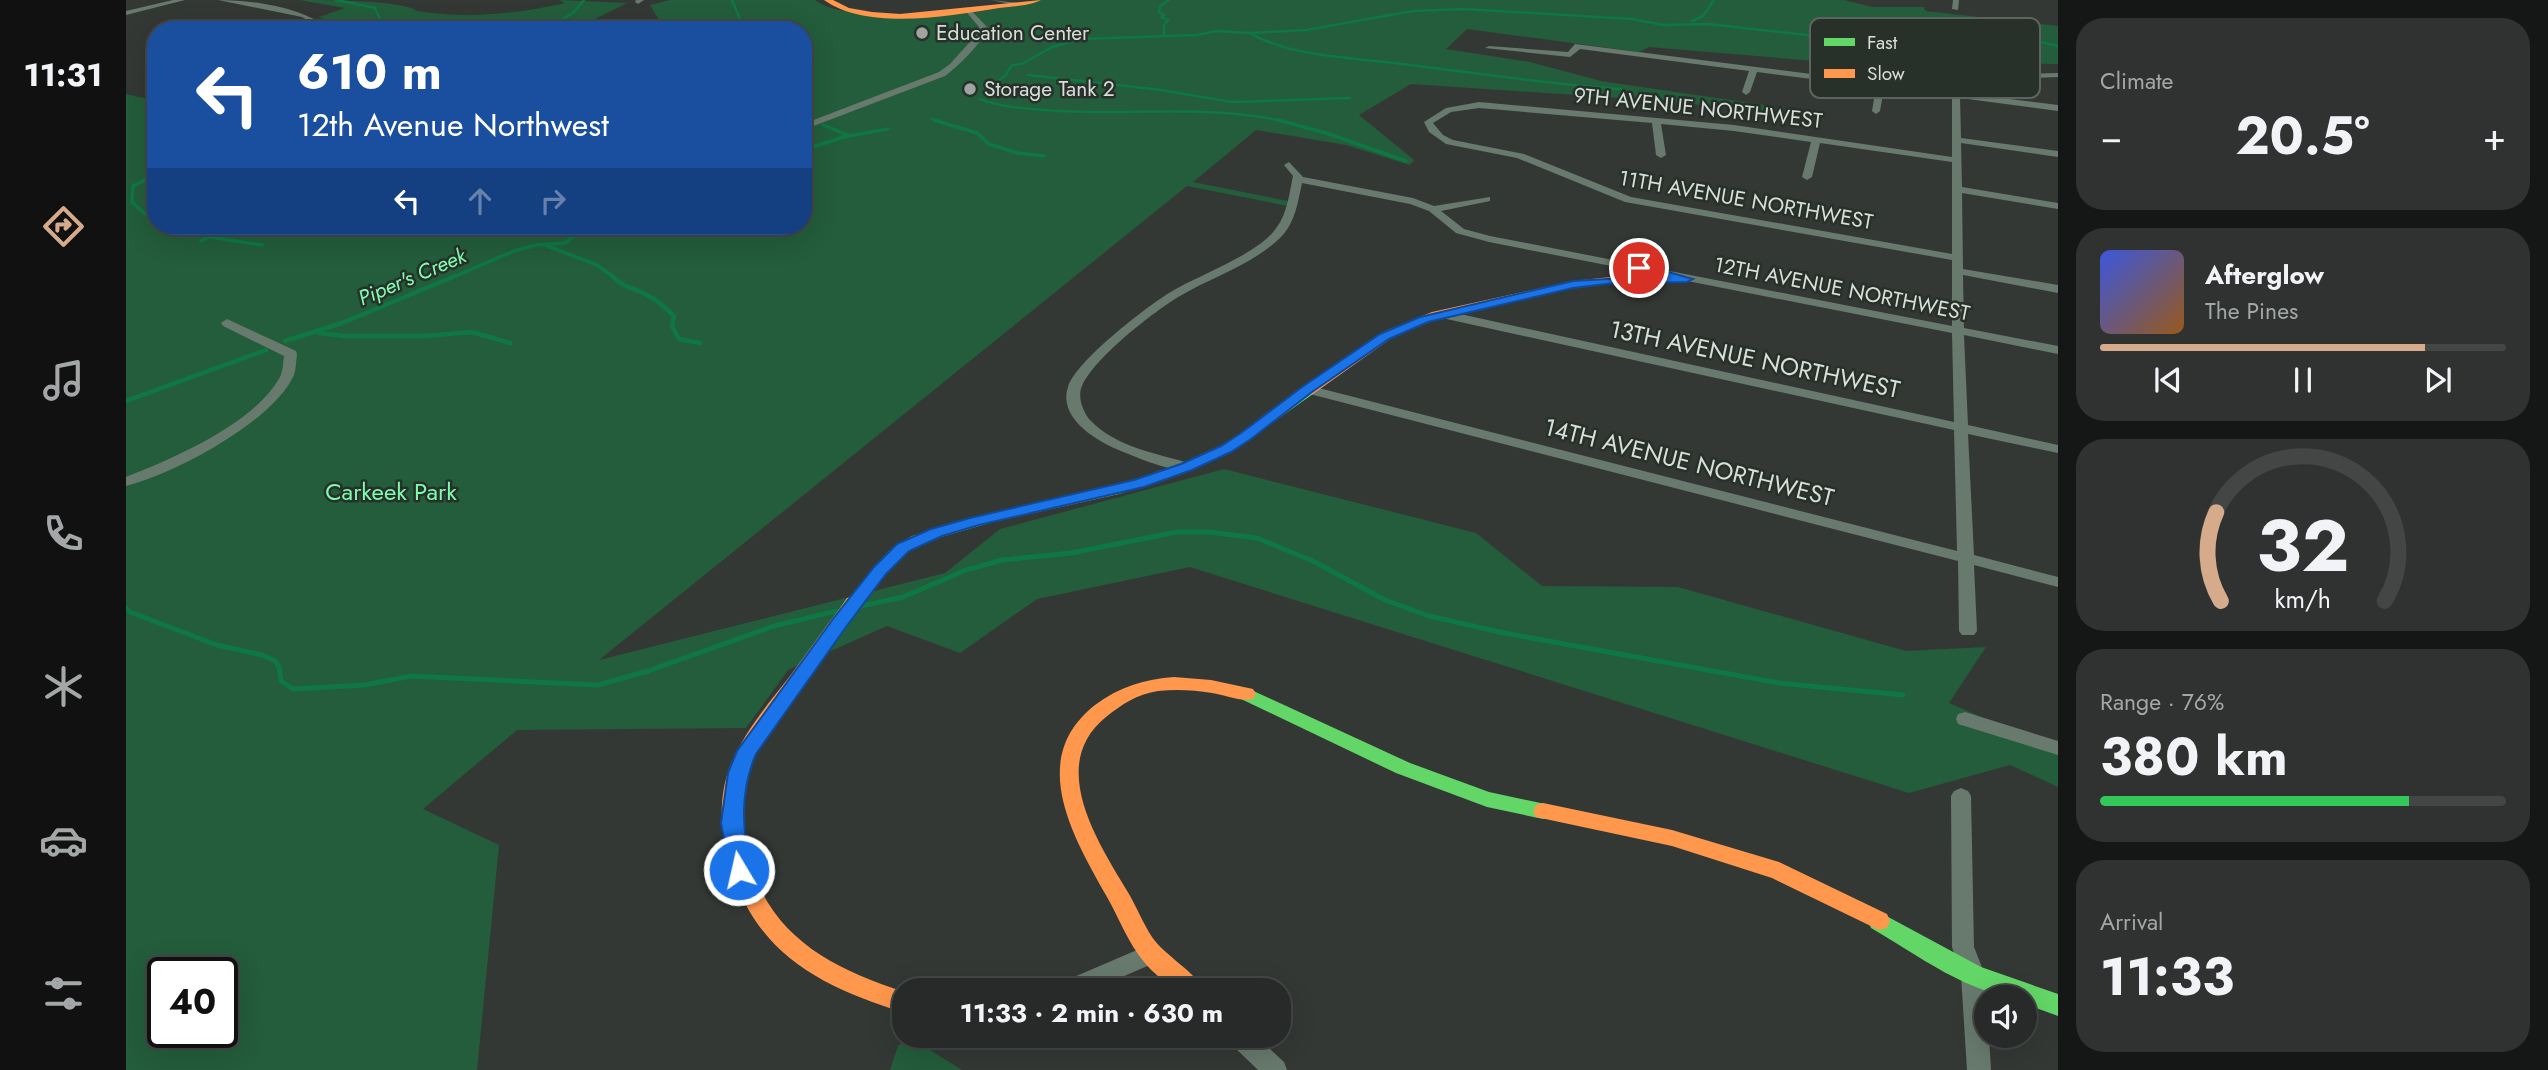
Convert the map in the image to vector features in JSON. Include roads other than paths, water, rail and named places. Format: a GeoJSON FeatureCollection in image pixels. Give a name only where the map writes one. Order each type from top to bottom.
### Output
{"type":"FeatureCollection","features":[{"type":"Feature","properties":{"kind":"street"},"geometry":{"type":"LineString","coordinates":[[126,13],[182,0]]}},
{"type":"Feature","properties":{"kind":"street"},"geometry":{"type":"LineString","coordinates":[[221,0],[304,15],[316,21]]}},
{"type":"Feature","properties":{"kind":"street"},"geometry":{"type":"LineString","coordinates":[[827,0],[836,9],[862,14],[966,10],[1038,0]]}},
{"type":"Feature","properties":{"kind":"street"},"geometry":{"type":"LineString","coordinates":[[994,0],[1015,3]]}},
{"type":"Feature","properties":{"kind":"street"},"geometry":{"type":"LineString","coordinates":[[1956,0],[1956,9]]}},
{"type":"Feature","properties":{"kind":"street"},"geometry":{"type":"LineString","coordinates":[[812,124],[924,82],[953,66],[982,33],[983,27],[966,10]]}},
{"type":"Feature","properties":{"kind":"street"},"geometry":{"type":"LineString","coordinates":[[1489,48],[1570,55],[1578,46],[1635,57],[1810,76]]}},
{"type":"Feature","properties":{"kind":"street"},"geometry":{"type":"LineString","coordinates":[[1745,92],[1754,69]]}},
{"type":"Feature","properties":{"kind":"street"},"geometry":{"type":"LineString","coordinates":[[2040,76],[2058,75]]}},
{"type":"Feature","properties":{"kind":"street"},"geometry":{"type":"LineString","coordinates":[[1876,111],[1878,98]]}},
{"type":"Feature","properties":{"kind":"street"},"geometry":{"type":"LineString","coordinates":[[1957,98],[1958,330],[1968,631]]}},
{"type":"Feature","properties":{"kind":"street"},"geometry":{"type":"LineString","coordinates":[[1980,98],[2058,108]]}},
{"type":"Feature","properties":{"kind":"street","name":"9TH AVENUE NORTHWEST"},"geometry":{"type":"LineString","coordinates":[[1437,116],[1449,110],[1479,105],[1816,139],[1956,160]]}},
{"type":"Feature","properties":{"kind":"street","name":"11TH AVENUE NORTHWEST"},"geometry":{"type":"LineString","coordinates":[[1437,116],[1428,122],[1430,129],[1438,136],[1466,145],[1527,157],[1617,197],[1958,258]]}},
{"type":"Feature","properties":{"kind":"street"},"geometry":{"type":"LineString","coordinates":[[1656,121],[1661,155]]}},
{"type":"Feature","properties":{"kind":"street"},"geometry":{"type":"LineString","coordinates":[[1807,177],[1816,139]]}},
{"type":"Feature","properties":{"kind":"street"},"geometry":{"type":"LineString","coordinates":[[1957,139],[2058,154]]}},
{"type":"Feature","properties":{"kind":"street"},"geometry":{"type":"LineString","coordinates":[[1186,467],[1096,434],[1076,412],[1074,387],[1095,359],[1145,314],[1175,294],[1257,250],[1278,234],[1290,214],[1297,179],[1289,165]]}},
{"type":"Feature","properties":{"kind":"street","name":"12TH AVENUE NORTHWEST"},"geometry":{"type":"LineString","coordinates":[[1297,179],[1404,199],[1433,209],[1460,231],[1478,237],[2058,350]]}},
{"type":"Feature","properties":{"kind":"street"},"geometry":{"type":"LineString","coordinates":[[1959,190],[2058,206]]}},
{"type":"Feature","properties":{"kind":"street"},"geometry":{"type":"LineString","coordinates":[[1433,209],[1486,199]]}},
{"type":"Feature","properties":{"kind":"street"},"geometry":{"type":"LineString","coordinates":[[1958,271],[2058,289]]}},
{"type":"Feature","properties":{"kind":"street"},"geometry":{"type":"LineString","coordinates":[[892,1000],[856,990],[815,967],[769,926],[754,907],[739,870],[732,823],[738,773],[747,751],[824,643],[897,551],[937,533],[995,516],[1138,484],[1186,467],[1236,443],[1307,389],[1395,331],[1442,314],[1588,282],[1687,279]]}},
{"type":"Feature","properties":{"kind":"street","name":"13TH AVENUE NORTHWEST"},"geometry":{"type":"LineString","coordinates":[[1442,314],[2058,449]]}},
{"type":"Feature","properties":{"kind":"street"},"geometry":{"type":"LineString","coordinates":[[126,482],[210,444],[255,413],[281,387],[293,367],[291,354],[227,323]]}},
{"type":"Feature","properties":{"kind":"street","name":"14TH AVENUE NORTHWEST"},"geometry":{"type":"LineString","coordinates":[[1307,389],[2058,582]]}},
{"type":"Feature","properties":{"kind":"street"},"geometry":{"type":"LineString","coordinates":[[1178,978],[1151,954],[1087,840],[1075,810],[1070,785],[1070,759],[1075,741],[1096,713],[1115,699],[1145,686],[1163,682],[1194,682],[1226,687],[1271,704],[1403,768],[1459,790],[1518,808],[1672,838],[1779,871],[1847,903],[1973,975],[2058,1005]]}},
{"type":"Feature","properties":{"kind":"street"},"geometry":{"type":"LineString","coordinates":[[1965,719],[2058,748]]}},
{"type":"Feature","properties":{"kind":"street"},"geometry":{"type":"LineString","coordinates":[[1961,796],[1963,947],[1973,975],[1979,1070]]}},
{"type":"Feature","properties":{"kind":"street"},"geometry":{"type":"LineString","coordinates":[[1096,978],[1151,954]]}},
{"type":"Feature","properties":{"kind":"street"},"geometry":{"type":"LineString","coordinates":[[1252,1048],[1275,1070]]}},
{"type":"Feature","properties":{"kind":"waterway"},"geometry":{"type":"LineString","coordinates":[[336,0],[375,8],[381,21]]}},
{"type":"Feature","properties":{"kind":"waterway"},"geometry":{"type":"LineString","coordinates":[[559,21],[573,13],[584,0]]}},
{"type":"Feature","properties":{"kind":"waterway"},"geometry":{"type":"LineString","coordinates":[[732,0],[739,21]]}},
{"type":"Feature","properties":{"kind":"waterway"},"geometry":{"type":"LineString","coordinates":[[1164,35],[1164,25],[1168,20],[1161,17],[1164,15],[1159,12],[1160,6],[1169,0]]}},
{"type":"Feature","properties":{"kind":"waterway"},"geometry":{"type":"LineString","coordinates":[[1692,21],[1703,16],[1714,0]]}},
{"type":"Feature","properties":{"kind":"waterway","name":"Piper's Creek"},"geometry":{"type":"LineString","coordinates":[[1250,33],[1306,30],[1413,11],[1464,9],[1632,19],[1663,25],[1708,24],[1810,35]]}},
{"type":"Feature","properties":{"kind":"waterway","name":"Piper's Creek"},"geometry":{"type":"LineString","coordinates":[[985,90],[1005,76],[1012,65],[1022,64],[1052,47],[1081,39],[1197,35],[1216,31],[1250,33]]}},
{"type":"Feature","properties":{"kind":"waterway"},"geometry":{"type":"LineString","coordinates":[[1250,33],[1266,41],[1304,52],[1621,89]]}},
{"type":"Feature","properties":{"kind":"waterway","name":"Piper's Creek"},"geometry":{"type":"LineString","coordinates":[[2040,42],[2058,46]]}},
{"type":"Feature","properties":{"kind":"waterway"},"geometry":{"type":"LineString","coordinates":[[1028,75],[1161,90],[1232,102],[1350,98]]}},
{"type":"Feature","properties":{"kind":"waterway"},"geometry":{"type":"LineString","coordinates":[[980,99],[1044,110],[1226,113],[1284,122]]}},
{"type":"Feature","properties":{"kind":"waterway"},"geometry":{"type":"LineString","coordinates":[[932,119],[937,122]]}},
{"type":"Feature","properties":{"kind":"waterway"},"geometry":{"type":"LineString","coordinates":[[934,120],[977,133],[989,144],[1017,153],[1044,156]]}},
{"type":"Feature","properties":{"kind":"waterway"},"geometry":{"type":"LineString","coordinates":[[1278,120],[1284,122]]}},
{"type":"Feature","properties":{"kind":"waterway"},"geometry":{"type":"LineString","coordinates":[[1284,122],[1406,161]]}},
{"type":"Feature","properties":{"kind":"waterway"},"geometry":{"type":"LineString","coordinates":[[823,125],[850,136]]}},
{"type":"Feature","properties":{"kind":"waterway","name":"Piper's Creek"},"geometry":{"type":"LineString","coordinates":[[850,136],[888,129]]}},
{"type":"Feature","properties":{"kind":"waterway","name":"Piper's Creek"},"geometry":{"type":"LineString","coordinates":[[812,147],[850,136]]}},
{"type":"Feature","properties":{"kind":"waterway"},"geometry":{"type":"LineString","coordinates":[[147,178],[133,186],[132,202],[147,214]]}},
{"type":"Feature","properties":{"kind":"waterway","name":"Piper's Creek"},"geometry":{"type":"LineString","coordinates":[[451,278],[514,251],[536,245],[565,243],[576,235]]}},
{"type":"Feature","properties":{"kind":"waterway"},"geometry":{"type":"LineString","coordinates":[[201,241],[209,237],[262,245]]}},
{"type":"Feature","properties":{"kind":"waterway"},"geometry":{"type":"LineString","coordinates":[[545,245],[597,265],[615,278]]}},
{"type":"Feature","properties":{"kind":"waterway","name":"Piper's Creek"},"geometry":{"type":"LineString","coordinates":[[285,341],[342,323],[455,276]]}},
{"type":"Feature","properties":{"kind":"waterway"},"geometry":{"type":"LineString","coordinates":[[612,276],[624,285],[651,297],[668,310],[674,316],[672,326],[679,339],[700,343]]}},
{"type":"Feature","properties":{"kind":"waterway"},"geometry":{"type":"LineString","coordinates":[[319,333],[344,336],[425,336],[472,332],[510,343]]}},
{"type":"Feature","properties":{"kind":"waterway","name":"Piper's Creek"},"geometry":{"type":"LineString","coordinates":[[126,401],[266,350]]}},
{"type":"Feature","properties":{"kind":"waterway"},"geometry":{"type":"LineString","coordinates":[[856,607],[903,597],[966,570],[1002,560],[1071,553],[1177,532],[1209,532],[1257,538],[1313,561],[1385,600],[1429,616],[1504,633],[1779,683],[1903,695]]}},
{"type":"Feature","properties":{"kind":"waterway"},"geometry":{"type":"LineString","coordinates":[[126,608],[130,612],[217,645],[262,655],[275,661],[279,667],[281,681],[293,689],[365,685],[411,676],[598,685],[648,671],[774,626],[836,611]]}},
{"type":"Feature","properties":{"kind":"place","name":"Education Center"},"geometry":{"type":"Point","coordinates":[922,33]}},
{"type":"Feature","properties":{"kind":"place","name":"Storage Tank 2"},"geometry":{"type":"Point","coordinates":[970,89]}},
{"type":"Feature","properties":{"kind":"park label","name":"Carkeek Park"},"geometry":{"type":"Point","coordinates":[391,491]}}]}
